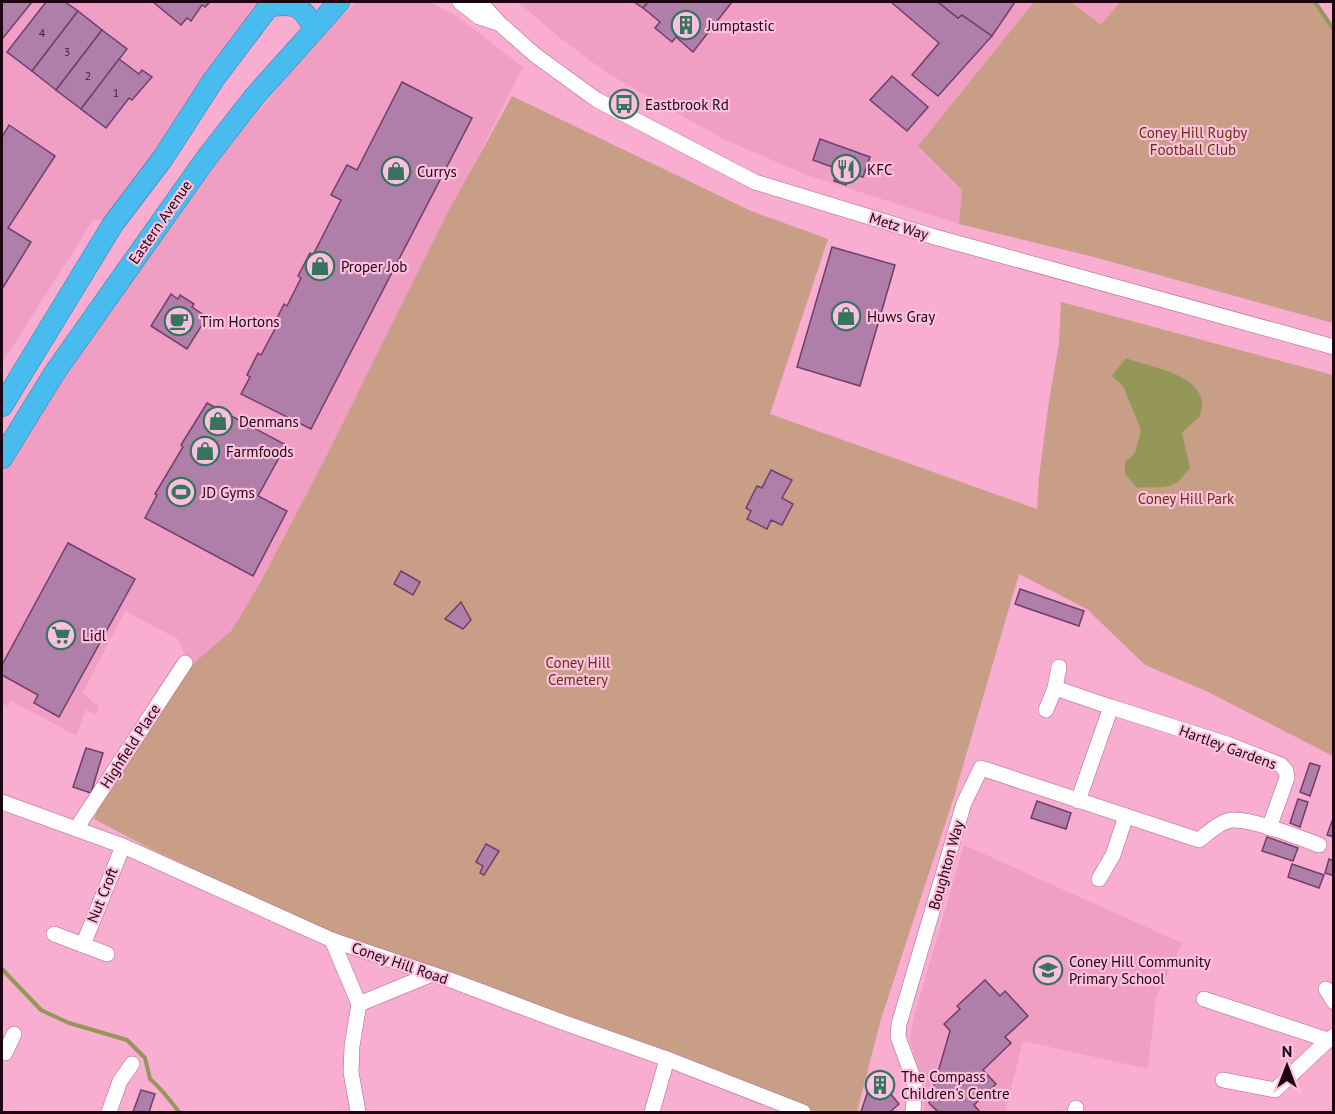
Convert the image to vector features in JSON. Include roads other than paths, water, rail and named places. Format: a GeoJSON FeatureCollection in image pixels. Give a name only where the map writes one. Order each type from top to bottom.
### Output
{"type":"FeatureCollection","features":[{"type":"Feature","properties":{"kind":"highway","name":"Eastern Avenue"},"geometry":{"type":"LineString","coordinates":[[2,458],[55,372],[163,217],[254,97],[339,2]]}},
{"type":"Feature","properties":{"kind":"highway"},"geometry":{"type":"LineString","coordinates":[[2,406],[113,224],[163,158],[214,80],[270,4],[297,5],[305,12],[314,28]]}},
{"type":"Feature","properties":{"kind":"street"},"geometry":{"type":"LineString","coordinates":[[448,2],[480,9]]}},
{"type":"Feature","properties":{"kind":"street","name":"Metz Way"},"geometry":{"type":"LineString","coordinates":[[460,2],[480,9],[535,55],[597,100],[755,182],[935,237],[1334,347]]}},
{"type":"Feature","properties":{"kind":"street","name":"Highfield Place"},"geometry":{"type":"LineString","coordinates":[[76,829],[185,663]]}},
{"type":"Feature","properties":{"kind":"street"},"geometry":{"type":"LineString","coordinates":[[1046,710],[1055,688],[1059,667]]}},
{"type":"Feature","properties":{"kind":"street","name":"Hartley Gardens"},"geometry":{"type":"LineString","coordinates":[[1055,688],[1230,745],[1281,765],[1286,771],[1287,778],[1269,828]]}},
{"type":"Feature","properties":{"kind":"street"},"geometry":{"type":"LineString","coordinates":[[1078,801],[1111,707]]}},
{"type":"Feature","properties":{"kind":"street","name":"Boughton Way"},"geometry":{"type":"LineString","coordinates":[[913,1113],[915,1083],[898,1038],[899,1024],[964,803],[981,768],[1199,840],[1226,821],[1238,819],[1319,845]]}},
{"type":"Feature","properties":{"kind":"street","name":"Coney Hill Road"},"geometry":{"type":"LineString","coordinates":[[2,802],[123,846],[333,940],[667,1059],[803,1113]]}},
{"type":"Feature","properties":{"kind":"street"},"geometry":{"type":"LineString","coordinates":[[1099,879],[1113,855],[1126,816]]}},
{"type":"Feature","properties":{"kind":"street","name":"Nut Croft"},"geometry":{"type":"LineString","coordinates":[[83,945],[123,846]]}},
{"type":"Feature","properties":{"kind":"street"},"geometry":{"type":"LineString","coordinates":[[54,934],[107,954]]}},
{"type":"Feature","properties":{"kind":"street"},"geometry":{"type":"LineString","coordinates":[[333,940],[359,1004],[352,1046],[351,1071],[358,1113]]}},
{"type":"Feature","properties":{"kind":"street"},"geometry":{"type":"LineString","coordinates":[[359,1004],[432,974]]}},
{"type":"Feature","properties":{"kind":"street"},"geometry":{"type":"LineString","coordinates":[[1204,999],[1331,1038]]}},
{"type":"Feature","properties":{"kind":"street"},"geometry":{"type":"LineString","coordinates":[[3,1055],[14,1034]]}},
{"type":"Feature","properties":{"kind":"street"},"geometry":{"type":"LineString","coordinates":[[1223,1080],[1275,1090],[1331,1038]]}},
{"type":"Feature","properties":{"kind":"street"},"geometry":{"type":"LineString","coordinates":[[652,1113],[667,1059]]}},
{"type":"Feature","properties":{"kind":"street"},"geometry":{"type":"LineString","coordinates":[[109,1113],[120,1081],[132,1064]]}},
{"type":"Feature","properties":{"kind":"street"},"geometry":{"type":"LineString","coordinates":[[111,1068],[120,1081]]}},
{"type":"Feature","properties":{"kind":"waterway"},"geometry":{"type":"LineString","coordinates":[[1315,2],[1334,30]]}},
{"type":"Feature","properties":{"kind":"waterway"},"geometry":{"type":"LineString","coordinates":[[2,969],[41,1010],[69,1023],[127,1040],[145,1058],[150,1079],[179,1112]]}},
{"type":"Feature","properties":{"kind":"place","name":"Jumptastic"},"geometry":{"type":"Point","coordinates":[686,25]}},
{"type":"Feature","properties":{"kind":"place","name":"Eastbrook Rd"},"geometry":{"type":"Point","coordinates":[624,104]}},
{"type":"Feature","properties":{"kind":"place","name":"KFC"},"geometry":{"type":"Point","coordinates":[846,169]}},
{"type":"Feature","properties":{"kind":"place","name":"Currys"},"geometry":{"type":"Point","coordinates":[396,171]}},
{"type":"Feature","properties":{"kind":"place","name":"Proper Job"},"geometry":{"type":"Point","coordinates":[320,266]}},
{"type":"Feature","properties":{"kind":"place","name":"Huws Gray"},"geometry":{"type":"Point","coordinates":[846,316]}},
{"type":"Feature","properties":{"kind":"place","name":"Tim Hortons"},"geometry":{"type":"Point","coordinates":[179,321]}},
{"type":"Feature","properties":{"kind":"place","name":"Denmans"},"geometry":{"type":"Point","coordinates":[218,421]}},
{"type":"Feature","properties":{"kind":"place","name":"Farmfoods"},"geometry":{"type":"Point","coordinates":[205,451]}},
{"type":"Feature","properties":{"kind":"place","name":"JD Gyms"},"geometry":{"type":"Point","coordinates":[181,492]}},
{"type":"Feature","properties":{"kind":"place","name":"Lidl"},"geometry":{"type":"Point","coordinates":[61,635]}},
{"type":"Feature","properties":{"kind":"place","name":"Coney Hill Community Primary School"},"geometry":{"type":"Point","coordinates":[1048,970]}},
{"type":"Feature","properties":{"kind":"place","name":"The Compass Children's Centre"},"geometry":{"type":"Point","coordinates":[880,1085]}},
{"type":"Feature","properties":{"kind":"park label","name":"Coney Hill Rugby Football Club"},"geometry":{"type":"Point","coordinates":[1193,140]}},
{"type":"Feature","properties":{"kind":"park label","name":"Coney Hill Park"},"geometry":{"type":"Point","coordinates":[1186,498]}},
{"type":"Feature","properties":{"kind":"park label","name":"Coney Hill Cemetery"},"geometry":{"type":"Point","coordinates":[578,670]}}]}
